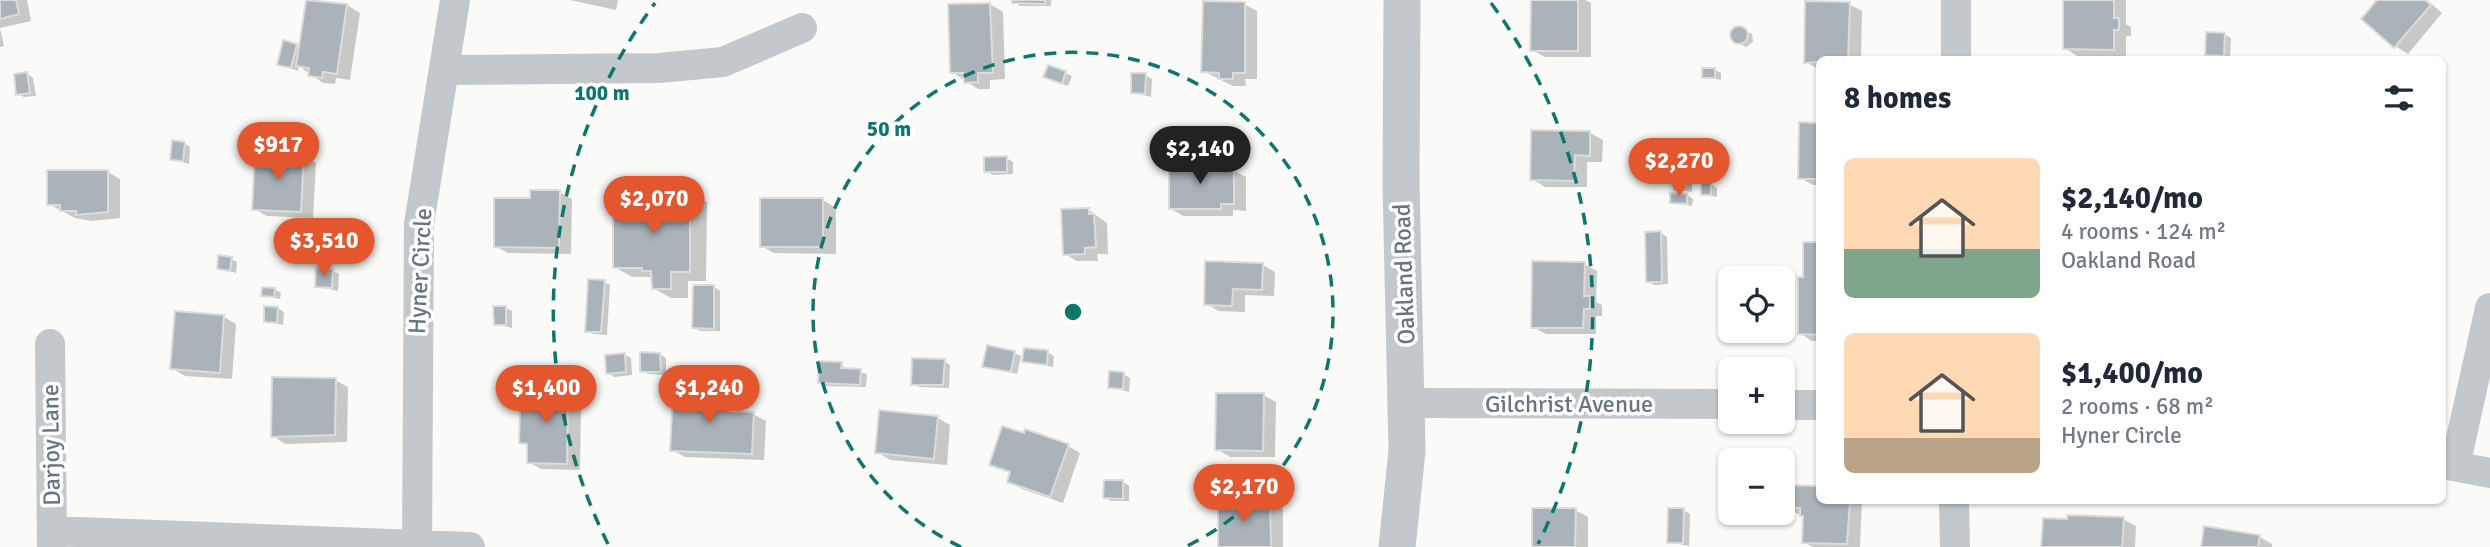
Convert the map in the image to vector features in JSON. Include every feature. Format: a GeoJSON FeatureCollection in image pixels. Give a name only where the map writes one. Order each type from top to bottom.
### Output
{"type":"FeatureCollection","features":[{"type":"Feature","properties":{"kind":"street","name":"Hyner Circle"},"geometry":{"type":"LineString","coordinates":[[417,545],[419,224],[455,0]]}},
{"type":"Feature","properties":{"kind":"street","name":"Oakland Road"},"geometry":{"type":"LineString","coordinates":[[1398,547],[1407,451],[1401,186],[1402,0]]}},
{"type":"Feature","properties":{"kind":"street"},"geometry":{"type":"LineString","coordinates":[[1956,0],[1956,56]]}},
{"type":"Feature","properties":{"kind":"street"},"geometry":{"type":"LineString","coordinates":[[444,70],[659,68],[723,62],[802,28]]}},
{"type":"Feature","properties":{"kind":"street"},"geometry":{"type":"LineString","coordinates":[[2490,308],[2449,465],[2490,473]]}},
{"type":"Feature","properties":{"kind":"street","name":"Darjoy Lane"},"geometry":{"type":"LineString","coordinates":[[50,344],[52,539]]}},
{"type":"Feature","properties":{"kind":"street","name":"Gilchrist Avenue"},"geometry":{"type":"LineString","coordinates":[[1407,403],[1718,404]]}},
{"type":"Feature","properties":{"kind":"street"},"geometry":{"type":"LineString","coordinates":[[1795,405],[1816,405]]}},
{"type":"Feature","properties":{"kind":"street"},"geometry":{"type":"LineString","coordinates":[[1954,504],[1955,547]]}},
{"type":"Feature","properties":{"kind":"street"},"geometry":{"type":"LineString","coordinates":[[52,539],[470,547]]}},
{"type":"Feature","properties":{"kind":"building"},"geometry":{"type":"Polygon","coordinates":[[[0,0],[16,0],[19,14],[0,19],[0,0]]]}},
{"type":"Feature","properties":{"kind":"building"},"geometry":{"type":"Polygon","coordinates":[[[306,0],[347,4],[337,74],[323,72],[322,78],[308,76],[309,68],[296,66],[306,0]]]}},
{"type":"Feature","properties":{"kind":"building"},"geometry":{"type":"Polygon","coordinates":[[[1012,0],[1045,0],[1045,4],[1012,3],[1012,0]]]}},
{"type":"Feature","properties":{"kind":"building"},"geometry":{"type":"Polygon","coordinates":[[[1531,0],[1578,0],[1578,51],[1530,51],[1531,0]]]}},
{"type":"Feature","properties":{"kind":"building"},"geometry":{"type":"Polygon","coordinates":[[[2063,0],[2114,0],[2114,18],[2119,18],[2119,30],[2114,30],[2114,50],[2063,49],[2063,0]]]}},
{"type":"Feature","properties":{"kind":"building"},"geometry":{"type":"Polygon","coordinates":[[[2377,0],[2425,0],[2431,5],[2394,48],[2361,19],[2377,0]]]}},
{"type":"Feature","properties":{"kind":"building"},"geometry":{"type":"Polygon","coordinates":[[[1203,1],[1245,2],[1245,73],[1233,73],[1233,79],[1219,79],[1219,73],[1201,72],[1203,1]]]}},
{"type":"Feature","properties":{"kind":"building"},"geometry":{"type":"Polygon","coordinates":[[[1805,1],[1850,2],[1848,56],[1816,56],[1816,62],[1804,63],[1805,1]]]}},
{"type":"Feature","properties":{"kind":"building"},"geometry":{"type":"Polygon","coordinates":[[[990,3],[993,73],[978,73],[978,82],[964,83],[963,73],[950,73],[948,4],[990,3]]]}},
{"type":"Feature","properties":{"kind":"building"},"geometry":{"type":"Polygon","coordinates":[[[1735,26],[1743,26],[1748,35],[1746,42],[1735,44],[1730,39],[1730,31],[1735,26]]]}},
{"type":"Feature","properties":{"kind":"building"},"geometry":{"type":"Polygon","coordinates":[[[2206,32],[2225,33],[2224,56],[2205,55],[2206,32]]]}},
{"type":"Feature","properties":{"kind":"building"},"geometry":{"type":"Polygon","coordinates":[[[283,40],[297,44],[291,68],[277,65],[283,40]]]}},
{"type":"Feature","properties":{"kind":"building"},"geometry":{"type":"Polygon","coordinates":[[[1048,65],[1066,71],[1062,84],[1043,77],[1048,65]]]}},
{"type":"Feature","properties":{"kind":"building"},"geometry":{"type":"Polygon","coordinates":[[[1702,68],[1715,68],[1715,78],[1702,78],[1702,68]]]}},
{"type":"Feature","properties":{"kind":"building"},"geometry":{"type":"Polygon","coordinates":[[[27,72],[30,93],[16,95],[14,74],[27,72]]]}},
{"type":"Feature","properties":{"kind":"building"},"geometry":{"type":"Polygon","coordinates":[[[1131,73],[1146,73],[1145,94],[1131,93],[1131,73]]]}},
{"type":"Feature","properties":{"kind":"building"},"geometry":{"type":"Polygon","coordinates":[[[1799,122],[1816,123],[1816,179],[1798,179],[1799,122]]]}},
{"type":"Feature","properties":{"kind":"building"},"geometry":{"type":"Polygon","coordinates":[[[1531,130],[1590,131],[1590,156],[1575,155],[1574,181],[1530,180],[1531,130]]]}},
{"type":"Feature","properties":{"kind":"building"},"geometry":{"type":"Polygon","coordinates":[[[172,140],[185,142],[183,161],[170,160],[172,140]]]}},
{"type":"Feature","properties":{"kind":"building"},"geometry":{"type":"Polygon","coordinates":[[[255,152],[304,154],[301,212],[252,210],[255,152]]]}},
{"type":"Feature","properties":{"kind":"building"},"geometry":{"type":"Polygon","coordinates":[[[1007,156],[1007,172],[984,172],[984,157],[1007,156]]]}},
{"type":"Feature","properties":{"kind":"building"},"geometry":{"type":"Polygon","coordinates":[[[1169,162],[1221,163],[1221,168],[1234,168],[1234,204],[1221,204],[1221,209],[1169,209],[1169,162]]]}},
{"type":"Feature","properties":{"kind":"building"},"geometry":{"type":"Polygon","coordinates":[[[47,170],[108,170],[108,212],[76,215],[76,211],[60,211],[60,205],[47,205],[47,170]]]}},
{"type":"Feature","properties":{"kind":"building"},"geometry":{"type":"Polygon","coordinates":[[[1673,179],[1686,179],[1686,189],[1674,190],[1673,179]]]}},
{"type":"Feature","properties":{"kind":"building"},"geometry":{"type":"Polygon","coordinates":[[[1701,182],[1711,182],[1711,195],[1701,195],[1701,182]]]}},
{"type":"Feature","properties":{"kind":"building"},"geometry":{"type":"Polygon","coordinates":[[[530,190],[560,190],[559,248],[494,247],[494,198],[530,198],[530,190]]]}},
{"type":"Feature","properties":{"kind":"building"},"geometry":{"type":"Polygon","coordinates":[[[660,190],[690,190],[690,272],[671,272],[671,289],[652,289],[651,271],[642,271],[642,268],[613,268],[613,200],[660,201],[660,190]]]}},
{"type":"Feature","properties":{"kind":"building"},"geometry":{"type":"Polygon","coordinates":[[[1670,193],[1687,194],[1687,204],[1670,203],[1670,193]]]}},
{"type":"Feature","properties":{"kind":"building"},"geometry":{"type":"Polygon","coordinates":[[[760,198],[823,198],[823,247],[760,247],[760,198]]]}},
{"type":"Feature","properties":{"kind":"building"},"geometry":{"type":"Polygon","coordinates":[[[1089,208],[1089,214],[1094,214],[1096,247],[1085,248],[1085,254],[1063,255],[1061,209],[1089,208]]]}},
{"type":"Feature","properties":{"kind":"building"},"geometry":{"type":"Polygon","coordinates":[[[1661,231],[1662,282],[1646,282],[1645,232],[1661,231]]]}},
{"type":"Feature","properties":{"kind":"building"},"geometry":{"type":"Polygon","coordinates":[[[1803,242],[1816,242],[1816,335],[1798,334],[1798,277],[1803,277],[1803,242]]]}},
{"type":"Feature","properties":{"kind":"building"},"geometry":{"type":"Polygon","coordinates":[[[218,255],[232,257],[230,271],[217,269],[218,255]]]}},
{"type":"Feature","properties":{"kind":"building"},"geometry":{"type":"Polygon","coordinates":[[[1205,261],[1263,263],[1262,290],[1233,289],[1232,306],[1204,305],[1205,261]]]}},
{"type":"Feature","properties":{"kind":"building"},"geometry":{"type":"Polygon","coordinates":[[[1532,261],[1585,262],[1584,296],[1590,296],[1590,309],[1584,309],[1583,328],[1531,328],[1532,261]]]}},
{"type":"Feature","properties":{"kind":"building"},"geometry":{"type":"Polygon","coordinates":[[[316,268],[333,269],[332,288],[315,287],[316,268]]]}},
{"type":"Feature","properties":{"kind":"building"},"geometry":{"type":"Polygon","coordinates":[[[588,279],[605,280],[601,332],[585,332],[588,279]]]}},
{"type":"Feature","properties":{"kind":"building"},"geometry":{"type":"Polygon","coordinates":[[[693,285],[714,285],[714,329],[692,328],[693,285]]]}},
{"type":"Feature","properties":{"kind":"building"},"geometry":{"type":"Polygon","coordinates":[[[262,287],[275,288],[274,297],[261,296],[262,287]]]}},
{"type":"Feature","properties":{"kind":"building"},"geometry":{"type":"Polygon","coordinates":[[[264,306],[278,307],[277,323],[264,322],[264,306]]]}},
{"type":"Feature","properties":{"kind":"building"},"geometry":{"type":"Polygon","coordinates":[[[493,306],[506,306],[506,325],[494,325],[493,306]]]}},
{"type":"Feature","properties":{"kind":"building"},"geometry":{"type":"Polygon","coordinates":[[[175,311],[224,315],[220,373],[170,369],[175,311]]]}},
{"type":"Feature","properties":{"kind":"building"},"geometry":{"type":"Polygon","coordinates":[[[987,345],[1015,351],[1011,372],[982,367],[987,345]]]}},
{"type":"Feature","properties":{"kind":"building"},"geometry":{"type":"Polygon","coordinates":[[[1024,348],[1048,350],[1047,365],[1022,362],[1024,348]]]}},
{"type":"Feature","properties":{"kind":"building"},"geometry":{"type":"Polygon","coordinates":[[[640,352],[660,353],[661,372],[640,372],[640,352]]]}},
{"type":"Feature","properties":{"kind":"building"},"geometry":{"type":"Polygon","coordinates":[[[625,353],[626,372],[606,374],[605,355],[625,353]]]}},
{"type":"Feature","properties":{"kind":"building"},"geometry":{"type":"Polygon","coordinates":[[[912,358],[945,359],[943,385],[911,385],[912,358]]]}},
{"type":"Feature","properties":{"kind":"building"},"geometry":{"type":"Polygon","coordinates":[[[819,361],[842,362],[841,368],[861,369],[860,385],[818,383],[819,361]]]}},
{"type":"Feature","properties":{"kind":"building"},"geometry":{"type":"Polygon","coordinates":[[[1109,371],[1124,372],[1123,389],[1108,388],[1109,371]]]}},
{"type":"Feature","properties":{"kind":"building"},"geometry":{"type":"Polygon","coordinates":[[[272,377],[336,378],[335,435],[271,437],[272,377]]]}},
{"type":"Feature","properties":{"kind":"building"},"geometry":{"type":"Polygon","coordinates":[[[527,387],[574,387],[574,397],[568,398],[567,464],[527,463],[527,444],[519,443],[520,408],[527,408],[527,387]]]}},
{"type":"Feature","properties":{"kind":"building"},"geometry":{"type":"Polygon","coordinates":[[[673,390],[713,391],[712,406],[730,406],[730,411],[754,412],[752,454],[670,451],[673,390]]]}},
{"type":"Feature","properties":{"kind":"building"},"geometry":{"type":"Polygon","coordinates":[[[1216,393],[1264,393],[1263,451],[1215,450],[1216,393]]]}},
{"type":"Feature","properties":{"kind":"building"},"geometry":{"type":"Polygon","coordinates":[[[879,410],[938,416],[934,459],[875,453],[879,410]]]}},
{"type":"Feature","properties":{"kind":"building"},"geometry":{"type":"Polygon","coordinates":[[[1002,426],[1024,433],[1025,429],[1069,444],[1050,497],[1007,482],[1010,472],[989,465],[1002,426]]]}},
{"type":"Feature","properties":{"kind":"building"},"geometry":{"type":"Polygon","coordinates":[[[1104,480],[1123,480],[1123,499],[1103,498],[1104,480]]]}},
{"type":"Feature","properties":{"kind":"building"},"geometry":{"type":"Polygon","coordinates":[[[1795,485],[1816,486],[1816,504],[1850,504],[1847,544],[1802,543],[1803,516],[1800,516],[1800,508],[1795,508],[1795,485]]]}},
{"type":"Feature","properties":{"kind":"building"},"geometry":{"type":"Polygon","coordinates":[[[1218,500],[1270,500],[1271,547],[1218,547],[1218,500]]]}},
{"type":"Feature","properties":{"kind":"building"},"geometry":{"type":"Polygon","coordinates":[[[1532,508],[1576,508],[1575,547],[1532,547],[1532,508]]]}},
{"type":"Feature","properties":{"kind":"building"},"geometry":{"type":"Polygon","coordinates":[[[1668,508],[1684,508],[1683,543],[1667,543],[1668,508]]]}},
{"type":"Feature","properties":{"kind":"building"},"geometry":{"type":"Polygon","coordinates":[[[2067,515],[2124,517],[2122,547],[2041,547],[2043,518],[2067,519],[2067,515]]]}},
{"type":"Feature","properties":{"kind":"building"},"geometry":{"type":"Polygon","coordinates":[[[2204,526],[2260,535],[2258,547],[2201,547],[2204,526]]]}}]}
